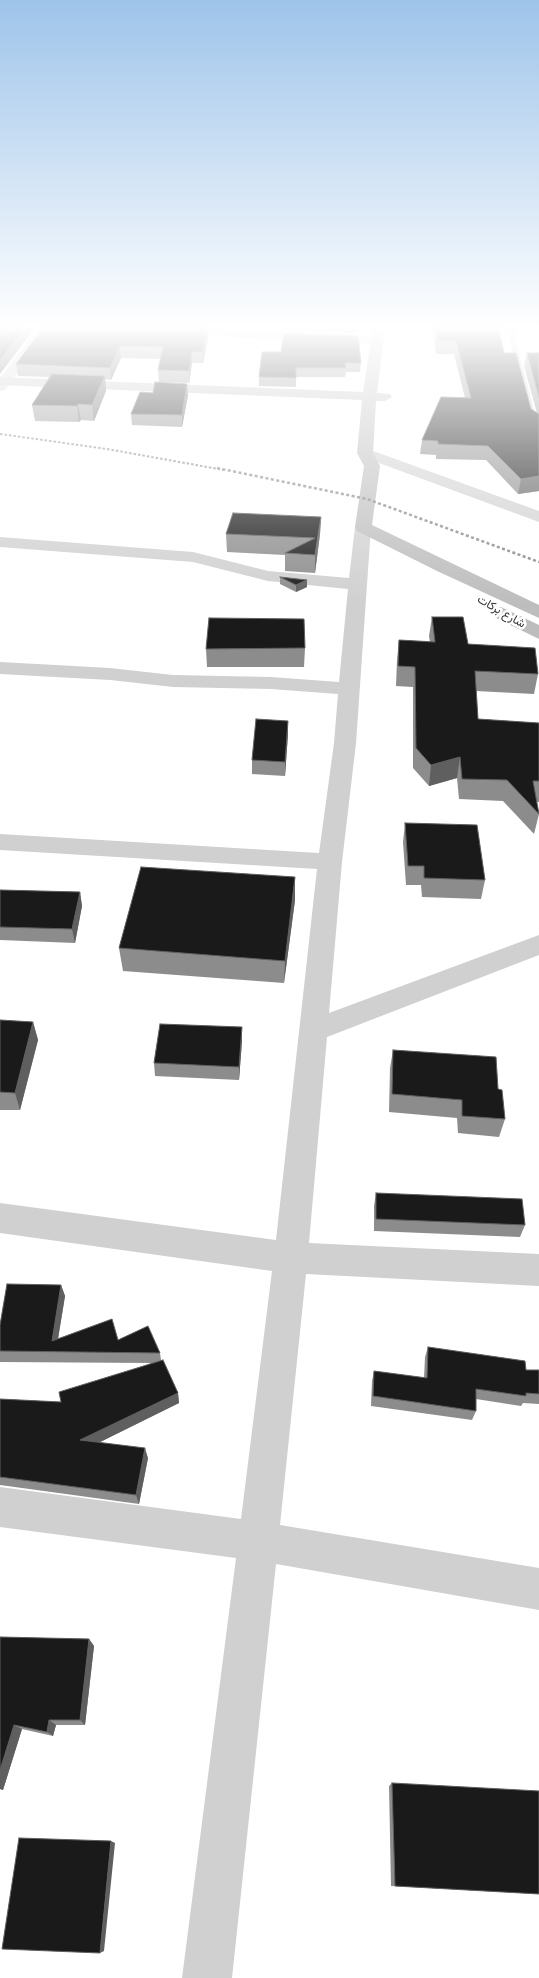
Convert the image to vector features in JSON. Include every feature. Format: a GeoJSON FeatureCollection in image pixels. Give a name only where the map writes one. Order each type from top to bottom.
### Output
{"type":"FeatureCollection","features":[{"type":"Feature","properties":{"kind":"main road"},"geometry":{"type":"LineString","coordinates":[[363,527],[375,454],[371,420]]}},
{"type":"Feature","properties":{"kind":"main road","name":"شارع بركات"},"geometry":{"type":"LineString","coordinates":[[363,527],[539,612]]}},
{"type":"Feature","properties":{"kind":"main road","name":"شارع بركات"},"geometry":{"type":"LineString","coordinates":[[443,567],[475,598],[539,633]]}},
{"type":"Feature","properties":{"kind":"street"},"geometry":{"type":"LineString","coordinates":[[375,454],[425,476],[539,517]]}},
{"type":"Feature","properties":{"kind":"street"},"geometry":{"type":"LineString","coordinates":[[207,1978],[291,1258],[321,940],[345,743],[363,527]]}},
{"type":"Feature","properties":{"kind":"street"},"geometry":{"type":"LineString","coordinates":[[0,542],[193,556],[268,576],[357,584]]}},
{"type":"Feature","properties":{"kind":"street"},"geometry":{"type":"LineString","coordinates":[[0,668],[110,674],[173,681],[272,683],[348,689]]}},
{"type":"Feature","properties":{"kind":"street"},"geometry":{"type":"LineString","coordinates":[[0,842],[220,857],[330,862]]}},
{"type":"Feature","properties":{"kind":"street"},"geometry":{"type":"LineString","coordinates":[[314,1030],[539,945]]}},
{"type":"Feature","properties":{"kind":"street"},"geometry":{"type":"LineString","coordinates":[[0,1218],[291,1258],[539,1270]]}},
{"type":"Feature","properties":{"kind":"street"},"geometry":{"type":"LineString","coordinates":[[0,1507],[258,1541],[539,1589]]}},
{"type":"Feature","properties":{"kind":"building"},"geometry":{"type":"Polygon","coordinates":[[[431,420],[539,420],[539,476],[521,479],[488,446],[438,444],[438,441],[422,440],[431,420]]]}},
{"type":"Feature","properties":{"kind":"building"},"geometry":{"type":"Polygon","coordinates":[[[233,513],[321,517],[315,555],[285,553],[315,538],[226,534],[233,513]]]}},
{"type":"Feature","properties":{"kind":"building"},"geometry":{"type":"Polygon","coordinates":[[[280,577],[307,580],[296,585],[280,577]]]}},
{"type":"Feature","properties":{"kind":"building"},"geometry":{"type":"Polygon","coordinates":[[[432,617],[463,617],[468,644],[535,648],[538,674],[475,671],[478,719],[539,723],[539,781],[533,781],[539,814],[507,780],[462,779],[460,757],[431,765],[416,748],[415,667],[398,666],[399,640],[435,642],[432,617]]]}},
{"type":"Feature","properties":{"kind":"building"},"geometry":{"type":"Polygon","coordinates":[[[209,618],[304,619],[305,648],[206,649],[209,618]]]}},
{"type":"Feature","properties":{"kind":"building"},"geometry":{"type":"Polygon","coordinates":[[[256,719],[288,721],[285,762],[252,760],[256,719]]]}},
{"type":"Feature","properties":{"kind":"building"},"geometry":{"type":"Polygon","coordinates":[[[405,823],[477,825],[485,880],[424,878],[424,866],[408,866],[405,823]]]}},
{"type":"Feature","properties":{"kind":"building"},"geometry":{"type":"Polygon","coordinates":[[[141,867],[295,877],[285,961],[119,948],[141,867]]]}},
{"type":"Feature","properties":{"kind":"building"},"geometry":{"type":"Polygon","coordinates":[[[0,890],[80,892],[72,929],[0,927],[0,890]]]}},
{"type":"Feature","properties":{"kind":"building"},"geometry":{"type":"Polygon","coordinates":[[[0,1020],[33,1022],[15,1093],[0,1092],[0,1020]]]}},
{"type":"Feature","properties":{"kind":"building"},"geometry":{"type":"Polygon","coordinates":[[[160,1024],[242,1027],[239,1067],[154,1063],[160,1024]]]}},
{"type":"Feature","properties":{"kind":"building"},"geometry":{"type":"Polygon","coordinates":[[[393,1050],[496,1057],[498,1089],[502,1090],[505,1119],[462,1116],[462,1100],[392,1094],[393,1050]]]}},
{"type":"Feature","properties":{"kind":"building"},"geometry":{"type":"Polygon","coordinates":[[[376,1193],[522,1199],[525,1225],[376,1219],[376,1193]]]}},
{"type":"Feature","properties":{"kind":"building"},"geometry":{"type":"Polygon","coordinates":[[[7,1284],[61,1285],[52,1341],[112,1319],[118,1340],[148,1326],[160,1353],[0,1351],[0,1325],[7,1284]]]}},
{"type":"Feature","properties":{"kind":"building"},"geometry":{"type":"Polygon","coordinates":[[[428,1347],[525,1361],[526,1370],[539,1370],[539,1394],[526,1393],[526,1396],[476,1389],[476,1411],[373,1396],[374,1371],[427,1378],[428,1347]]]}},
{"type":"Feature","properties":{"kind":"building"},"geometry":{"type":"Polygon","coordinates":[[[163,1360],[178,1393],[80,1440],[145,1448],[136,1495],[0,1477],[0,1399],[61,1402],[59,1392],[163,1360]]]}},
{"type":"Feature","properties":{"kind":"building"},"geometry":{"type":"Polygon","coordinates":[[[0,1637],[89,1639],[80,1720],[49,1720],[47,1732],[14,1725],[0,1770],[0,1637]]]}},
{"type":"Feature","properties":{"kind":"building"},"geometry":{"type":"Polygon","coordinates":[[[392,1783],[539,1791],[539,1894],[395,1886],[392,1783]]]}},
{"type":"Feature","properties":{"kind":"building"},"geometry":{"type":"Polygon","coordinates":[[[19,1838],[111,1841],[100,1953],[2,1949],[19,1838]]]}},
{"type":"Feature","properties":{"kind":"railway"},"geometry":{"type":"LineString","coordinates":[[0,434],[107,449],[224,470]]}},
{"type":"Feature","properties":{"kind":"railway"},"geometry":{"type":"LineString","coordinates":[[217,468],[367,499],[539,562]]}}]}
